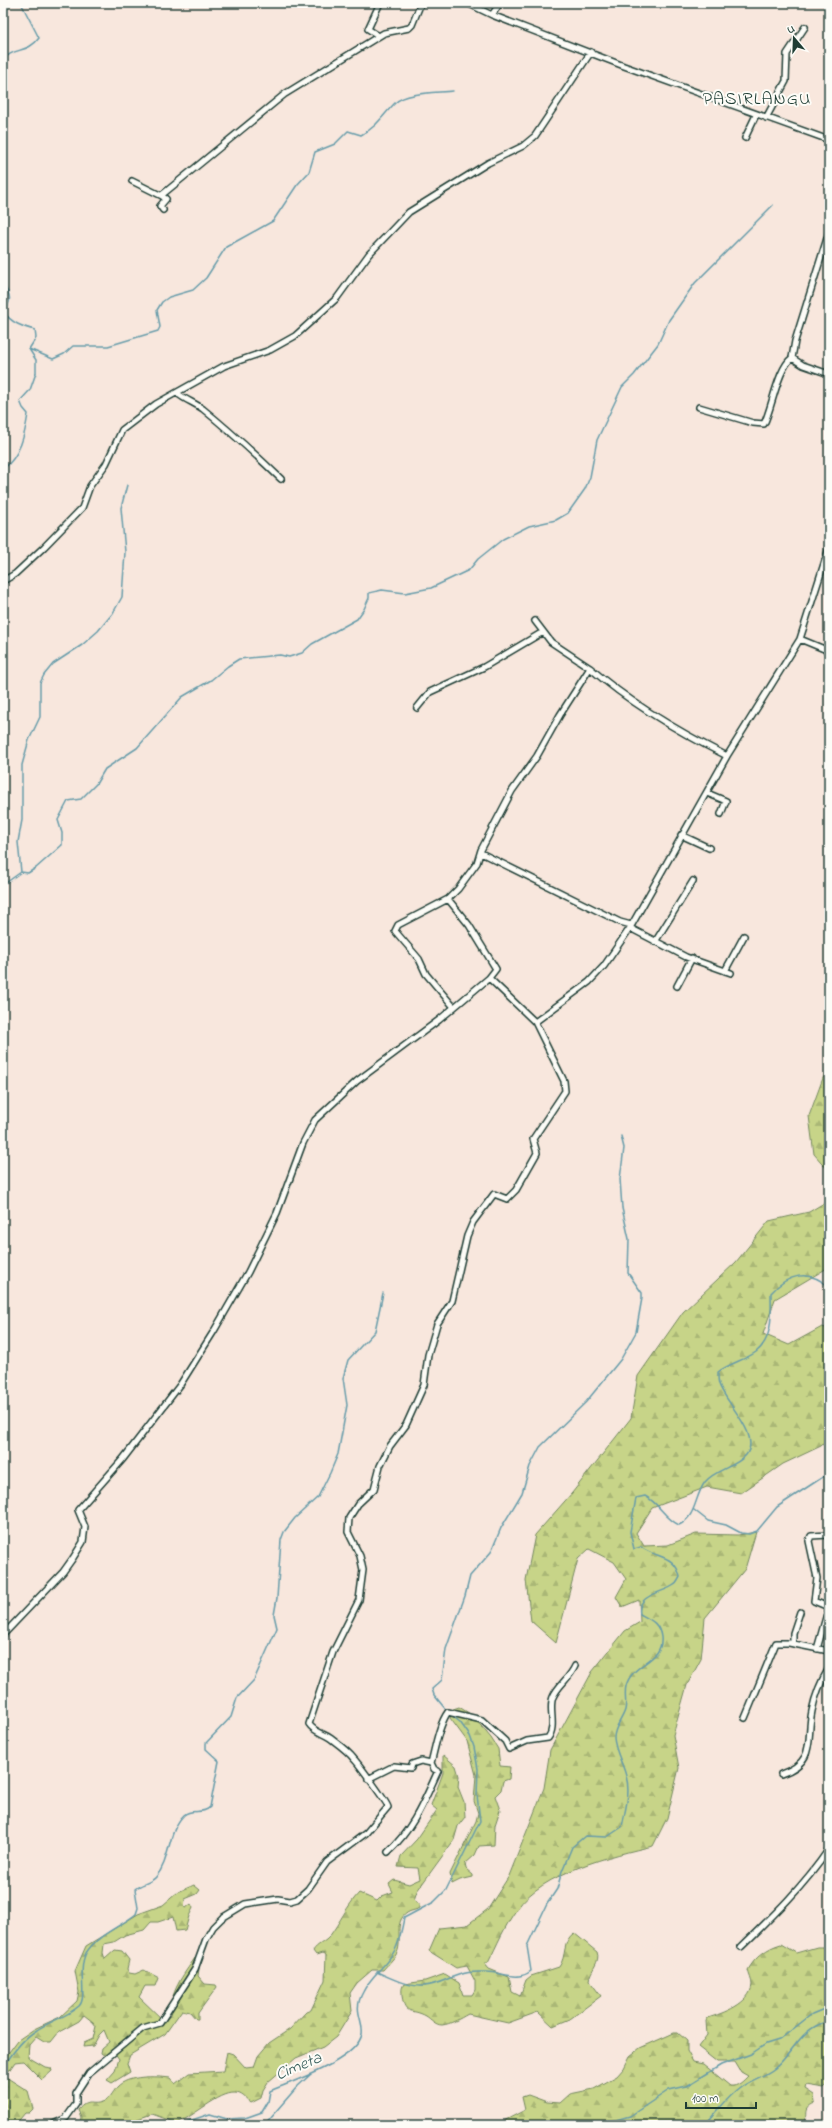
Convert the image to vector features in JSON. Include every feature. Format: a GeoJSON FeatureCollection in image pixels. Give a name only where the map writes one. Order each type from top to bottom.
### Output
{"type":"FeatureCollection","features":[{"type":"Feature","properties":{"kind":"street"},"geometry":{"type":"LineString","coordinates":[[379,36],[368,29],[380,3]]}},
{"type":"Feature","properties":{"kind":"street"},"geometry":{"type":"LineString","coordinates":[[162,196],[235,137],[271,104],[384,33],[410,27],[422,3]]}},
{"type":"Feature","properties":{"kind":"street"},"geometry":{"type":"LineString","coordinates":[[467,3],[492,15],[756,115],[829,140]]}},
{"type":"Feature","properties":{"kind":"street"},"geometry":{"type":"LineString","coordinates":[[492,15],[500,3]]}},
{"type":"Feature","properties":{"kind":"street"},"geometry":{"type":"LineString","coordinates":[[766,118],[786,81],[787,54],[805,27]]}},
{"type":"Feature","properties":{"kind":"street"},"geometry":{"type":"LineString","coordinates":[[3,581],[15,574],[82,508],[90,486],[106,464],[122,430],[149,409],[224,366],[270,350],[302,331],[337,298],[369,254],[409,212],[488,163],[512,153],[532,139],[591,52]]}},
{"type":"Feature","properties":{"kind":"street"},"geometry":{"type":"LineString","coordinates":[[746,138],[756,115]]}},
{"type":"Feature","properties":{"kind":"street"},"geometry":{"type":"LineString","coordinates":[[132,181],[162,196],[166,200],[160,206],[163,210]]}},
{"type":"Feature","properties":{"kind":"street"},"geometry":{"type":"LineString","coordinates":[[699,407],[753,423],[764,424],[780,377],[789,360],[792,358],[795,341],[829,232]]}},
{"type":"Feature","properties":{"kind":"street"},"geometry":{"type":"LineString","coordinates":[[792,358],[803,365],[829,374]]}},
{"type":"Feature","properties":{"kind":"street"},"geometry":{"type":"LineString","coordinates":[[177,393],[185,400],[202,408],[245,444],[281,479]]}},
{"type":"Feature","properties":{"kind":"street"},"geometry":{"type":"LineString","coordinates":[[535,1022],[589,982],[604,966],[630,926],[727,756],[800,639],[829,548]]}},
{"type":"Feature","properties":{"kind":"street"},"geometry":{"type":"LineString","coordinates":[[535,621],[551,642],[590,668],[607,683],[646,710],[727,756]]}},
{"type":"Feature","properties":{"kind":"street"},"geometry":{"type":"LineString","coordinates":[[417,708],[430,692],[484,667],[543,632]]}},
{"type":"Feature","properties":{"kind":"street"},"geometry":{"type":"LineString","coordinates":[[800,639],[829,651]]}},
{"type":"Feature","properties":{"kind":"street"},"geometry":{"type":"LineString","coordinates":[[453,1006],[426,974],[420,959],[395,931],[398,926],[448,899],[473,868],[512,790],[537,756],[590,668]]}},
{"type":"Feature","properties":{"kind":"street"},"geometry":{"type":"LineString","coordinates":[[707,793],[726,801],[721,814]]}},
{"type":"Feature","properties":{"kind":"street"},"geometry":{"type":"LineString","coordinates":[[681,835],[709,848]]}},
{"type":"Feature","properties":{"kind":"street"},"geometry":{"type":"LineString","coordinates":[[481,853],[630,926],[655,942],[728,972],[744,936]]}},
{"type":"Feature","properties":{"kind":"street"},"geometry":{"type":"LineString","coordinates":[[655,942],[693,881]]}},
{"type":"Feature","properties":{"kind":"street"},"geometry":{"type":"LineString","coordinates":[[3,1635],[63,1572],[73,1558],[82,1542],[85,1527],[78,1510],[111,1474],[180,1385],[214,1331],[248,1272],[277,1213],[303,1143],[315,1120],[357,1081],[439,1020],[453,1006],[490,978],[496,969],[469,925],[448,899]]}},
{"type":"Feature","properties":{"kind":"street"},"geometry":{"type":"LineString","coordinates":[[677,986],[692,958]]}},
{"type":"Feature","properties":{"kind":"street"},"geometry":{"type":"LineString","coordinates":[[51,2125],[66,2118],[76,2104],[76,2093],[89,2073],[143,2028],[160,2023],[194,1969],[206,1939],[213,1927],[222,1918],[245,1904],[278,1899],[290,1901],[297,1899],[308,1889],[332,1857],[366,1833],[389,1805],[347,1752],[330,1738],[313,1729],[309,1723],[333,1652],[358,1600],[363,1570],[360,1556],[348,1532],[348,1523],[358,1504],[374,1489],[380,1466],[390,1446],[406,1425],[424,1385],[432,1341],[437,1324],[452,1301],[467,1236],[474,1222],[494,1194],[507,1199],[516,1190],[537,1153],[533,1139],[564,1091],[564,1081],[535,1022],[490,978]]}},
{"type":"Feature","properties":{"kind":"street"},"geometry":{"type":"LineString","coordinates":[[817,1649],[828,1610],[826,1606],[814,1601],[817,1578],[809,1541],[811,1536],[817,1534],[829,1535]]}},
{"type":"Feature","properties":{"kind":"street"},"geometry":{"type":"LineString","coordinates":[[793,1644],[794,1633],[800,1612]]}},
{"type":"Feature","properties":{"kind":"street"},"geometry":{"type":"LineString","coordinates":[[745,1718],[775,1645],[780,1642],[829,1651]]}},
{"type":"Feature","properties":{"kind":"street"},"geometry":{"type":"LineString","coordinates":[[388,1852],[410,1828],[428,1796],[438,1771],[434,1769],[431,1763],[439,1737],[438,1731],[448,1712],[482,1720],[505,1741],[509,1749],[513,1749],[527,1741],[548,1738],[553,1719],[552,1699],[556,1692],[571,1675],[575,1666]]}},
{"type":"Feature","properties":{"kind":"street"},"geometry":{"type":"LineString","coordinates":[[781,1774],[791,1770],[805,1758],[810,1742],[812,1710],[819,1686],[829,1668]]}},
{"type":"Feature","properties":{"kind":"street"},"geometry":{"type":"LineString","coordinates":[[368,1779],[394,1766],[411,1768],[412,1764],[421,1761],[431,1763]]}},
{"type":"Feature","properties":{"kind":"street"},"geometry":{"type":"LineString","coordinates":[[741,1947],[788,1901],[829,1849]]}},
{"type":"Feature","properties":{"kind":"green space"},"geometry":{"type":"Polygon","coordinates":[[[829,1069],[829,1171],[814,1154],[809,1116],[823,1078],[829,1069]]]}},
{"type":"Feature","properties":{"kind":"green space"},"geometry":{"type":"Polygon","coordinates":[[[829,1200],[829,1267],[775,1299],[763,1334],[789,1345],[822,1327],[829,1329],[829,1439],[821,1446],[783,1464],[741,1493],[707,1487],[652,1508],[636,1533],[644,1546],[668,1545],[696,1534],[738,1535],[756,1532],[745,1569],[705,1618],[701,1659],[687,1685],[673,1735],[679,1768],[667,1818],[653,1846],[599,1860],[579,1867],[543,1885],[528,1896],[517,1909],[501,1935],[488,1963],[484,1963],[489,1969],[509,1977],[512,1992],[520,1996],[526,1980],[531,1976],[559,1967],[563,1958],[566,1944],[570,1936],[574,1933],[597,1952],[598,1959],[589,1980],[601,1996],[570,2019],[553,2026],[538,2012],[508,2023],[468,2014],[452,2022],[440,2025],[426,2016],[407,2009],[403,2002],[402,1996],[402,1987],[404,1984],[425,1981],[445,1974],[459,1983],[463,1995],[472,1995],[475,1990],[475,1981],[467,1966],[456,1968],[429,1951],[439,1928],[467,1925],[488,1909],[509,1876],[544,1788],[550,1750],[592,1672],[625,1631],[640,1622],[639,1600],[622,1607],[616,1597],[626,1579],[614,1562],[589,1549],[578,1559],[556,1643],[531,1621],[526,1580],[535,1535],[572,1493],[631,1418],[638,1376],[683,1312],[736,1262],[769,1221],[809,1212],[829,1200]]]}},
{"type":"Feature","properties":{"kind":"green space"},"geometry":{"type":"Polygon","coordinates":[[[459,1707],[472,1715],[491,1738],[498,1749],[500,1766],[510,1767],[509,1779],[503,1781],[501,1790],[495,1796],[500,1810],[495,1825],[494,1845],[479,1846],[475,1855],[465,1864],[466,1869],[473,1875],[473,1877],[460,1880],[452,1884],[450,1874],[476,1821],[478,1813],[474,1801],[476,1775],[467,1741],[450,1718],[453,1709],[459,1707]]]}},
{"type":"Feature","properties":{"kind":"green space"},"geometry":{"type":"Polygon","coordinates":[[[443,1755],[456,1766],[459,1776],[458,1787],[464,1802],[465,1817],[458,1826],[454,1840],[417,1891],[414,1900],[419,1904],[419,1908],[407,1913],[400,1921],[399,1948],[396,1955],[383,1970],[372,1970],[357,1983],[350,1993],[352,2011],[336,2037],[323,2047],[296,2058],[268,2082],[263,2090],[261,2098],[251,2103],[244,2096],[235,2093],[221,2096],[191,2116],[177,2123],[152,2114],[137,2119],[134,2125],[80,2125],[81,2117],[78,2110],[81,2106],[87,2103],[98,2103],[105,2101],[117,2087],[128,2080],[142,2077],[164,2077],[170,2078],[175,2084],[189,2073],[223,2071],[227,2052],[233,2054],[246,2068],[254,2067],[258,2056],[269,2043],[290,2029],[306,2012],[311,2010],[325,1980],[326,1955],[322,1953],[316,1955],[313,1951],[329,1937],[359,1893],[377,1901],[382,1896],[393,1892],[389,1884],[394,1880],[409,1884],[420,1879],[418,1868],[398,1867],[401,1856],[417,1839],[437,1810],[431,1805],[443,1773],[443,1755]]]}},
{"type":"Feature","properties":{"kind":"green space"},"geometry":{"type":"Polygon","coordinates":[[[194,1885],[200,1890],[197,1894],[185,1899],[184,1907],[186,1908],[191,1904],[193,1908],[185,1930],[176,1931],[173,1917],[158,1922],[151,1922],[144,1930],[125,1935],[114,1942],[104,1944],[103,1953],[105,1959],[115,1950],[122,1951],[129,1960],[127,1969],[129,1973],[135,1974],[144,1970],[159,1978],[156,1986],[145,1986],[139,1997],[164,2021],[171,2015],[172,1999],[178,1985],[195,1958],[200,1962],[198,1976],[205,1984],[216,1985],[217,1987],[198,2013],[198,2019],[196,2019],[190,2012],[182,2010],[165,2034],[130,2055],[127,2063],[130,2072],[112,2083],[107,2080],[115,2071],[119,2059],[112,2049],[105,2056],[101,2053],[102,2048],[109,2042],[104,2030],[99,2035],[93,2046],[83,2047],[84,2043],[93,2039],[96,2026],[84,2015],[79,2021],[59,2032],[51,2042],[44,2042],[36,2037],[29,2045],[28,2057],[45,2067],[51,2068],[52,2071],[42,2080],[23,2061],[15,2062],[6,2075],[9,2079],[28,2091],[33,2109],[29,2113],[25,2113],[15,2125],[3,2125],[3,2060],[18,2040],[34,2029],[60,2017],[77,2001],[79,1992],[75,1971],[86,1946],[138,1914],[163,1905],[178,1892],[194,1885]]]}},
{"type":"Feature","properties":{"kind":"green space"},"geometry":{"type":"Polygon","coordinates":[[[781,1944],[796,1953],[817,1947],[829,1947],[829,2083],[824,2088],[806,2085],[805,2089],[814,2095],[815,2103],[810,2105],[806,2110],[804,2125],[496,2125],[525,2110],[522,2097],[528,2095],[547,2102],[560,2103],[570,2094],[594,2089],[617,2076],[624,2068],[630,2056],[640,2048],[674,2033],[678,2033],[687,2041],[687,2051],[693,2062],[703,2064],[730,2086],[735,2086],[740,2083],[748,2076],[741,2072],[735,2062],[717,2062],[698,2047],[707,2035],[706,2021],[708,2018],[735,2007],[746,1997],[750,1992],[752,1985],[748,1970],[751,1965],[762,1954],[781,1944]]]}},
{"type":"Feature","properties":{"kind":"waterway"},"geometry":{"type":"LineString","coordinates":[[3,61],[10,54],[25,49],[35,43],[39,38],[21,3]]}},
{"type":"Feature","properties":{"kind":"waterway"},"geometry":{"type":"LineString","coordinates":[[29,349],[53,359],[64,354],[73,346],[108,346],[158,331],[160,327],[157,310],[162,302],[169,297],[193,290],[206,278],[226,247],[273,221],[297,185],[309,172],[315,152],[335,144],[348,131],[361,135],[367,132],[376,125],[400,99],[414,95],[453,91]]}},
{"type":"Feature","properties":{"kind":"waterway"},"geometry":{"type":"LineString","coordinates":[[3,153],[5,160],[3,166]]}},
{"type":"Feature","properties":{"kind":"waterway"},"geometry":{"type":"LineString","coordinates":[[3,885],[21,872],[28,873],[36,868],[62,845],[62,833],[58,820],[68,801],[81,799],[96,784],[105,769],[137,748],[182,697],[211,680],[228,666],[239,659],[280,655],[289,657],[302,653],[312,644],[357,619],[364,609],[369,598],[369,593],[382,590],[405,593],[431,588],[469,570],[478,559],[503,539],[529,526],[556,520],[568,513],[585,489],[590,477],[597,440],[622,387],[634,375],[658,344],[669,320],[695,283],[773,205]]}},
{"type":"Feature","properties":{"kind":"waterway"},"geometry":{"type":"LineString","coordinates":[[3,284],[10,298],[4,312],[14,322],[35,330],[36,338],[29,349],[36,360],[36,373],[30,390],[20,401],[28,414],[25,429],[18,452],[3,469]]}},
{"type":"Feature","properties":{"kind":"waterway"},"geometry":{"type":"LineString","coordinates":[[21,872],[18,842],[22,820],[22,765],[29,740],[40,717],[40,683],[44,675],[53,664],[82,645],[98,631],[113,613],[122,597],[125,552],[121,508],[127,485]]}},
{"type":"Feature","properties":{"kind":"waterway"},"geometry":{"type":"LineString","coordinates":[[447,1711],[434,1695],[432,1689],[442,1680],[446,1649],[465,1596],[470,1576],[491,1552],[501,1528],[522,1493],[530,1466],[540,1447],[586,1402],[621,1359],[636,1332],[642,1293],[628,1273],[629,1239],[622,1208],[620,1179],[624,1148],[621,1136]]}},
{"type":"Feature","properties":{"kind":"waterway"},"geometry":{"type":"LineString","coordinates":[[377,1972],[406,1984],[424,1986],[468,1972],[493,1972],[510,1976],[520,1976],[531,1971],[527,1946],[547,1904],[557,1889],[562,1871],[572,1847],[585,1836],[607,1837],[622,1827],[628,1789],[625,1771],[616,1748],[614,1734],[625,1710],[625,1689],[629,1678],[658,1652],[661,1645],[661,1637],[658,1628],[651,1620],[640,1614],[640,1607],[646,1598],[670,1588],[677,1583],[680,1577],[678,1570],[670,1561],[641,1547],[634,1549],[630,1532],[636,1498],[645,1496],[650,1499],[669,1518],[679,1525],[689,1517],[705,1482],[746,1455],[750,1447],[746,1429],[723,1392],[719,1383],[718,1372],[727,1366],[752,1355],[762,1346],[769,1332],[771,1293],[777,1287],[791,1278],[798,1276],[814,1277],[829,1287]]}},
{"type":"Feature","properties":{"kind":"waterway"},"geometry":{"type":"LineString","coordinates":[[3,2068],[22,2042],[42,2027],[68,2014],[79,2006],[82,2002],[83,1996],[82,1968],[86,1953],[102,1936],[136,1914],[138,1908],[135,1889],[154,1879],[161,1870],[175,1829],[184,1815],[190,1812],[204,1811],[210,1807],[219,1761],[206,1749],[206,1743],[231,1717],[237,1698],[254,1680],[277,1628],[274,1615],[277,1598],[281,1540],[284,1532],[295,1518],[318,1497],[338,1454],[347,1405],[343,1378],[348,1360],[375,1331],[383,1293]]}},
{"type":"Feature","properties":{"kind":"waterway"},"geometry":{"type":"LineString","coordinates":[[694,1510],[708,1521],[726,1525],[741,1533],[749,1534],[757,1531],[777,1507],[829,1473]]}},
{"type":"Feature","properties":{"kind":"waterway"},"geometry":{"type":"LineString","coordinates":[[182,2125],[186,2122],[210,2114],[227,2119],[245,2118],[262,2112],[268,2102],[270,2091],[337,2061],[358,2044],[362,2034],[358,2005],[366,1986],[393,1954],[400,1937],[404,1918],[434,1902],[446,1890],[480,1821],[477,1795],[478,1769],[474,1747],[470,1736],[460,1722],[451,1715]]}},
{"type":"Feature","properties":{"kind":"waterway"},"geometry":{"type":"LineString","coordinates":[[598,2125],[630,2116],[669,2090],[687,2086],[721,2065],[751,2054],[766,2044],[779,2040],[812,2014],[829,2007]]}},
{"type":"Feature","properties":{"kind":"waterway"},"geometry":{"type":"LineString","coordinates":[[704,2125],[735,2092],[744,2085],[775,2068],[782,2062],[804,2035],[819,2024],[829,2021]]}},
{"type":"Feature","properties":{"kind":"waterway"},"geometry":{"type":"LineString","coordinates":[[264,2125],[297,2087],[311,2074]]}},
{"type":"Feature","properties":{"kind":"waterway","name":"Cimeta"},"geometry":{"type":"LineString","coordinates":[[140,2125],[147,2120],[157,2125]]}},
{"type":"Feature","properties":{"kind":"district","name":"PASIRLANGU"},"geometry":{"type":"Point","coordinates":[757,98]}}]}
